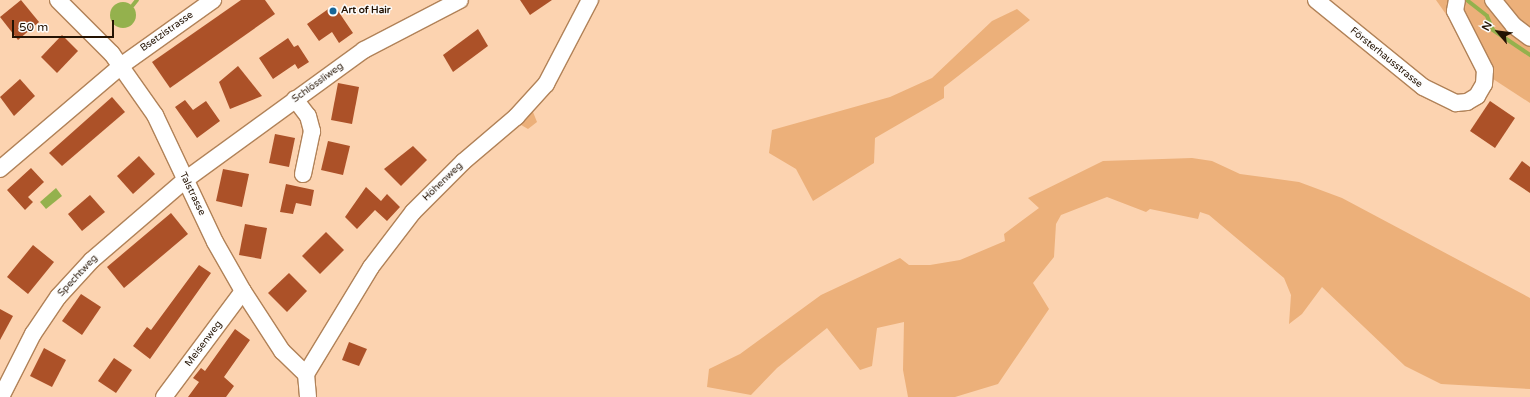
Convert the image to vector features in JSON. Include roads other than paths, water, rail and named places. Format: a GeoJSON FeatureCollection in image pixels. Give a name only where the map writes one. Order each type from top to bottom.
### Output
{"type":"FeatureCollection","features":[{"type":"Feature","properties":{"kind":"street","name":"Talstrasse"},"geometry":{"type":"LineString","coordinates":[[58,0],[122,65],[155,115],[185,180],[243,291],[282,351],[306,374]]}},
{"type":"Feature","properties":{"kind":"street","name":"Bsetzistrasse"},"geometry":{"type":"LineString","coordinates":[[0,168],[122,65],[213,0]]}},
{"type":"Feature","properties":{"kind":"street","name":"Schlössliweg"},"geometry":{"type":"LineString","coordinates":[[185,180],[295,99],[384,38],[460,0]]}},
{"type":"Feature","properties":{"kind":"street","name":"Höhenweg"},"geometry":{"type":"LineString","coordinates":[[306,374],[371,267],[413,212],[463,162],[516,117],[546,84],[590,0]]}},
{"type":"Feature","properties":{"kind":"street","name":"Försterhausstrasse"},"geometry":{"type":"LineString","coordinates":[[1316,0],[1423,88],[1456,103],[1467,102],[1477,96],[1484,84],[1485,70],[1455,11],[1457,0]]}},
{"type":"Feature","properties":{"kind":"street"},"geometry":{"type":"LineString","coordinates":[[1493,0],[1513,25],[1530,38]]}},
{"type":"Feature","properties":{"kind":"street"},"geometry":{"type":"LineString","coordinates":[[295,99],[308,116],[312,131],[303,174]]}},
{"type":"Feature","properties":{"kind":"street","name":"Spechtweg"},"geometry":{"type":"LineString","coordinates":[[1,397],[33,334],[58,297],[92,260],[185,180]]}},
{"type":"Feature","properties":{"kind":"street","name":"Meisenweg"},"geometry":{"type":"LineString","coordinates":[[164,397],[243,291]]}},
{"type":"Feature","properties":{"kind":"street"},"geometry":{"type":"LineString","coordinates":[[306,374],[308,397]]}},
{"type":"Feature","properties":{"kind":"waterway"},"geometry":{"type":"LineString","coordinates":[[133,5],[137,0]]}},
{"type":"Feature","properties":{"kind":"waterway"},"geometry":{"type":"LineString","coordinates":[[1468,1],[1487,16],[1493,30],[1530,55]]}},
{"type":"Feature","properties":{"kind":"place","name":"Art of Hair"},"geometry":{"type":"Point","coordinates":[333,11]}}]}
